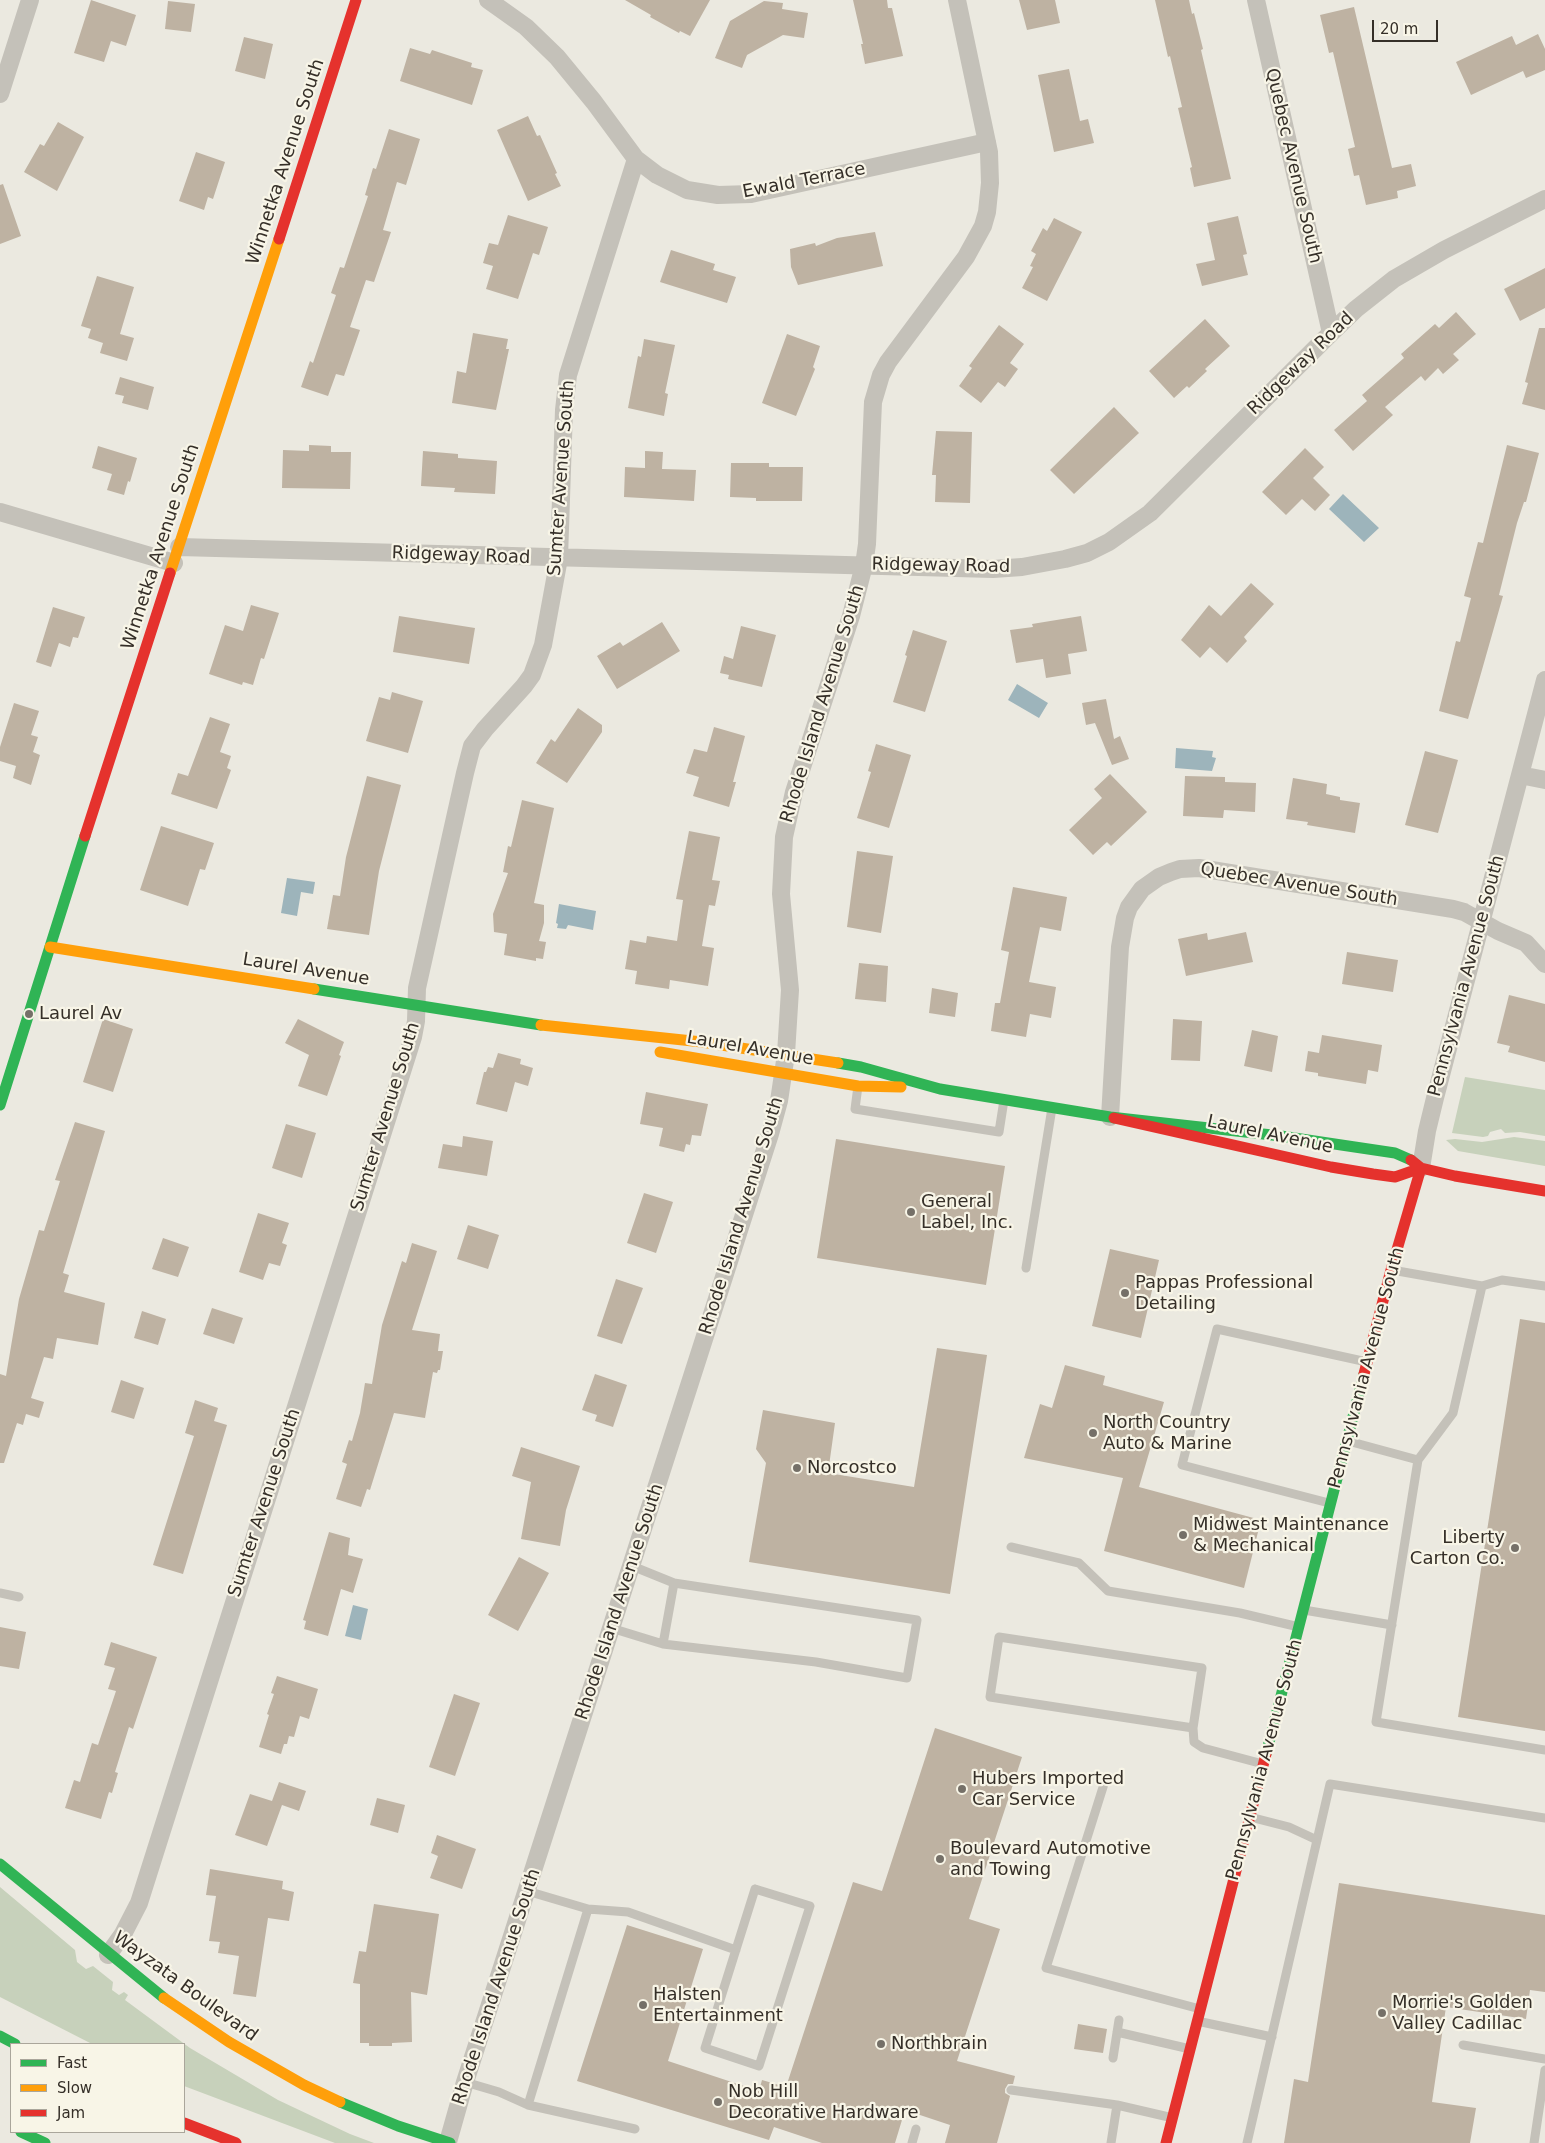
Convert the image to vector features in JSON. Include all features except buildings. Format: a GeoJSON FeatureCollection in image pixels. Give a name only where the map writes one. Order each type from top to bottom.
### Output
{"type":"FeatureCollection","features":[{"type":"Feature","properties":{"kind":"main road","name":"Winnetka Avenue South"},"geometry":{"type":"LineString","coordinates":[[0,1105],[356,0]]}},
{"type":"Feature","properties":{"kind":"main road","name":"Laurel Avenue"},"geometry":{"type":"LineString","coordinates":[[50,947],[556,1027],[702,1042],[786,1054],[861,1067],[940,1089],[1110,1117],[1280,1136],[1395,1153],[1409,1159],[1421,1168],[1455,1176],[1545,1191]]}},
{"type":"Feature","properties":{"kind":"main road","name":"Laurel Avenue"},"geometry":{"type":"LineString","coordinates":[[556,1027],[641,1047],[858,1086],[940,1089]]}},
{"type":"Feature","properties":{"kind":"main road","name":"Laurel Avenue"},"geometry":{"type":"LineString","coordinates":[[1110,1117],[1348,1170],[1395,1177],[1421,1168]]}},
{"type":"Feature","properties":{"kind":"main road","name":"Pennsylvania Avenue South"},"geometry":{"type":"LineString","coordinates":[[1166,2143],[1347,1441],[1421,1168]]}},
{"type":"Feature","properties":{"kind":"main road","name":"Wayzata Boulevard"},"geometry":{"type":"LineString","coordinates":[[0,1864],[54,1907],[108,1954],[194,2019],[263,2063],[344,2104],[398,2126],[449,2143]]}},
{"type":"Feature","properties":{"kind":"main road"},"geometry":{"type":"LineString","coordinates":[[0,2036],[13,2043]]}},
{"type":"Feature","properties":{"kind":"main road"},"geometry":{"type":"LineString","coordinates":[[185,2123],[236,2143]]}},
{"type":"Feature","properties":{"kind":"main road"},"geometry":{"type":"LineString","coordinates":[[23,2133],[45,2143]]}},
{"type":"Feature","properties":{"kind":"street"},"geometry":{"type":"LineString","coordinates":[[0,94],[30,0]]}},
{"type":"Feature","properties":{"kind":"street","name":"Ewald Terrace"},"geometry":{"type":"LineString","coordinates":[[488,0],[526,27],[558,57],[636,159],[658,175],[687,190],[710,194],[735,195],[761,192],[987,142]]}},
{"type":"Feature","properties":{"kind":"street","name":"Rhode Island Avenue South"},"geometry":{"type":"LineString","coordinates":[[449,2143],[465,2082],[770,1134],[784,1073],[790,990],[781,894],[784,837],[794,792],[851,616],[864,565],[867,544],[871,420],[876,388],[888,362],[966,257],[983,226],[987,212],[990,183],[987,142],[957,0]]}},
{"type":"Feature","properties":{"kind":"street","name":"Quebec Avenue South"},"geometry":{"type":"LineString","coordinates":[[1256,0],[1331,333]]}},
{"type":"Feature","properties":{"kind":"street","name":"Sumter Avenue South"},"geometry":{"type":"LineString","coordinates":[[108,1954],[123,1934],[139,1903],[413,1037],[418,1005],[417,988],[472,746],[484,729],[515,698],[532,675],[543,644],[559,558],[564,410],[568,375],[636,159]]}},
{"type":"Feature","properties":{"kind":"street","name":"Ridgeway Road"},"geometry":{"type":"LineString","coordinates":[[0,512],[177,555],[559,558],[993,569],[1022,567],[1065,559],[1087,553],[1109,542],[1150,513],[1356,309],[1412,268],[1545,199]]}},
{"type":"Feature","properties":{"kind":"street","name":"Pennsylvania Avenue South"},"geometry":{"type":"LineString","coordinates":[[1421,1168],[1426,1131],[1545,680]]}},
{"type":"Feature","properties":{"kind":"street"},"geometry":{"type":"LineString","coordinates":[[1520,775],[1545,780]]}},
{"type":"Feature","properties":{"kind":"street","name":"Quebec Avenue South"},"geometry":{"type":"LineString","coordinates":[[1110,1117],[1120,947],[1124,918],[1135,897],[1159,876],[1180,869],[1199,868],[1453,909],[1464,912],[1526,943],[1545,964]]}},
{"type":"Feature","properties":{"kind":"lane"},"geometry":{"type":"LineString","coordinates":[[858,1086],[854,1110],[999,1132],[1004,1099]]}},
{"type":"Feature","properties":{"kind":"lane"},"geometry":{"type":"LineString","coordinates":[[1026,1268],[1052,1108]]}},
{"type":"Feature","properties":{"kind":"lane"},"geometry":{"type":"LineString","coordinates":[[1392,1270],[1482,1286],[1502,1280],[1545,1286]]}},
{"type":"Feature","properties":{"kind":"lane"},"geometry":{"type":"LineString","coordinates":[[1482,1286],[1453,1413],[1418,1460],[1376,1722],[1545,1750]]}},
{"type":"Feature","properties":{"kind":"lane"},"geometry":{"type":"LineString","coordinates":[[1331,1503],[1182,1466],[1217,1329],[1368,1362]]}},
{"type":"Feature","properties":{"kind":"lane"},"geometry":{"type":"LineString","coordinates":[[1347,1441],[1418,1460]]}},
{"type":"Feature","properties":{"kind":"lane"},"geometry":{"type":"LineString","coordinates":[[1011,1547],[1079,1563],[1108,1591],[1240,1612],[1300,1627]]}},
{"type":"Feature","properties":{"kind":"lane"},"geometry":{"type":"LineString","coordinates":[[611,1628],[664,1644],[816,1662],[907,1678],[917,1620],[674,1583],[632,1566]]}},
{"type":"Feature","properties":{"kind":"lane"},"geometry":{"type":"LineString","coordinates":[[664,1644],[674,1583]]}},
{"type":"Feature","properties":{"kind":"lane"},"geometry":{"type":"LineString","coordinates":[[0,1593],[19,1597]]}},
{"type":"Feature","properties":{"kind":"lane"},"geometry":{"type":"LineString","coordinates":[[1304,1610],[1392,1625]]}},
{"type":"Feature","properties":{"kind":"lane"},"geometry":{"type":"LineString","coordinates":[[1193,1728],[990,1697],[999,1637],[1202,1668],[1193,1728],[1194,1742],[1203,1748],[1264,1764]]}},
{"type":"Feature","properties":{"kind":"lane"},"geometry":{"type":"LineString","coordinates":[[1104,1784],[1046,1968],[1200,2009]]}},
{"type":"Feature","properties":{"kind":"lane"},"geometry":{"type":"LineString","coordinates":[[1247,2143],[1330,1784],[1545,1818]]}},
{"type":"Feature","properties":{"kind":"lane"},"geometry":{"type":"LineString","coordinates":[[1250,1817],[1289,1827],[1317,1840]]}},
{"type":"Feature","properties":{"kind":"lane"},"geometry":{"type":"LineString","coordinates":[[755,1889],[810,1906],[759,2066],[704,2048],[736,1950],[755,1889]]}},
{"type":"Feature","properties":{"kind":"lane"},"geometry":{"type":"LineString","coordinates":[[527,1891],[588,1909],[628,1912],[736,1950]]}},
{"type":"Feature","properties":{"kind":"lane"},"geometry":{"type":"LineString","coordinates":[[528,2105],[588,1909]]}},
{"type":"Feature","properties":{"kind":"lane"},"geometry":{"type":"LineString","coordinates":[[1113,2058],[1119,2020]]}},
{"type":"Feature","properties":{"kind":"lane"},"geometry":{"type":"LineString","coordinates":[[1197,2021],[1272,2037]]}},
{"type":"Feature","properties":{"kind":"lane"},"geometry":{"type":"LineString","coordinates":[[1117,2032],[1190,2049]]}},
{"type":"Feature","properties":{"kind":"lane"},"geometry":{"type":"LineString","coordinates":[[1463,2045],[1545,2059]]}},
{"type":"Feature","properties":{"kind":"lane"},"geometry":{"type":"LineString","coordinates":[[1534,2143],[1545,2070]]}},
{"type":"Feature","properties":{"kind":"lane"},"geometry":{"type":"LineString","coordinates":[[465,2082],[499,2092],[528,2105],[635,2129]]}},
{"type":"Feature","properties":{"kind":"lane"},"geometry":{"type":"LineString","coordinates":[[1011,2090],[1117,2106],[1173,2118]]}},
{"type":"Feature","properties":{"kind":"lane"},"geometry":{"type":"LineString","coordinates":[[1111,2143],[1117,2106]]}},
{"type":"Feature","properties":{"kind":"lane"},"geometry":{"type":"LineString","coordinates":[[912,2143],[916,2129]]}},
{"type":"Feature","properties":{"kind":"green space"},"geometry":{"type":"Polygon","coordinates":[[[1465,1077],[1545,1090],[1545,1136],[1520,1132],[1505,1133],[1501,1129],[1490,1132],[1488,1136],[1483,1137],[1452,1133],[1465,1077]]]}},
{"type":"Feature","properties":{"kind":"green space"},"geometry":{"type":"Polygon","coordinates":[[[1514,1137],[1545,1141],[1545,1166],[1458,1151],[1446,1140],[1482,1142],[1514,1137]]]}},
{"type":"Feature","properties":{"kind":"green space"},"geometry":{"type":"Polygon","coordinates":[[[0,1887],[75,1950],[77,1962],[86,1969],[93,1966],[113,1982],[112,1990],[119,1995],[124,1992],[128,1995],[125,2000],[183,2043],[90,2043],[0,1997],[0,1887]]]}},
{"type":"Feature","properties":{"kind":"green space"},"geometry":{"type":"Polygon","coordinates":[[[185,2044],[278,2100],[350,2134],[374,2143],[335,2143],[185,2086],[185,2044]]]}},
{"type":"Feature","properties":{"kind":"water"},"geometry":{"type":"Polygon","coordinates":[[[1343,494],[1379,528],[1364,542],[1329,509],[1343,494]]]}},
{"type":"Feature","properties":{"kind":"water"},"geometry":{"type":"Polygon","coordinates":[[[1017,684],[1048,703],[1039,718],[1008,700],[1017,684]]]}},
{"type":"Feature","properties":{"kind":"water"},"geometry":{"type":"Polygon","coordinates":[[[1176,748],[1213,751],[1212,757],[1216,758],[1212,771],[1175,768],[1176,748]]]}},
{"type":"Feature","properties":{"kind":"water"},"geometry":{"type":"Polygon","coordinates":[[[287,878],[315,882],[313,894],[301,892],[297,916],[281,913],[287,878]]]}},
{"type":"Feature","properties":{"kind":"water"},"geometry":{"type":"Polygon","coordinates":[[[559,904],[596,911],[593,930],[568,925],[566,929],[557,928],[559,904]]]}},
{"type":"Feature","properties":{"kind":"water"},"geometry":{"type":"Polygon","coordinates":[[[353,1605],[368,1609],[361,1640],[345,1636],[353,1605]]]}},
{"type":"Feature","properties":{"kind":"traffic: fast"},"geometry":{"type":"LineString","coordinates":[[0,1105],[85,836]]}},
{"type":"Feature","properties":{"kind":"traffic: fast"},"geometry":{"type":"LineString","coordinates":[[314,989],[541,1025]]}},
{"type":"Feature","properties":{"kind":"traffic: fast"},"geometry":{"type":"LineString","coordinates":[[838,1063],[861,1067],[940,1089],[1110,1117]]}},
{"type":"Feature","properties":{"kind":"traffic: fast"},"geometry":{"type":"LineString","coordinates":[[1114,1118],[1110,1117],[1281,1136],[1395,1153],[1411,1160]]}},
{"type":"Feature","properties":{"kind":"traffic: fast"},"geometry":{"type":"LineString","coordinates":[[1266,1754],[1364,1374]]}},
{"type":"Feature","properties":{"kind":"traffic: fast"},"geometry":{"type":"LineString","coordinates":[[0,1864],[164,1998]]}},
{"type":"Feature","properties":{"kind":"traffic: fast"},"geometry":{"type":"LineString","coordinates":[[0,2036],[13,2043]]}},
{"type":"Feature","properties":{"kind":"traffic: fast"},"geometry":{"type":"LineString","coordinates":[[340,2102],[398,2126],[450,2143]]}},
{"type":"Feature","properties":{"kind":"traffic: fast"},"geometry":{"type":"LineString","coordinates":[[23,2133],[45,2143]]}},
{"type":"Feature","properties":{"kind":"traffic: slow"},"geometry":{"type":"LineString","coordinates":[[170,573],[279,239]]}},
{"type":"Feature","properties":{"kind":"traffic: slow"},"geometry":{"type":"LineString","coordinates":[[50,947],[314,989]]}},
{"type":"Feature","properties":{"kind":"traffic: slow"},"geometry":{"type":"LineString","coordinates":[[541,1025],[702,1042],[838,1063]]}},
{"type":"Feature","properties":{"kind":"traffic: slow"},"geometry":{"type":"LineString","coordinates":[[660,1052],[858,1086],[901,1087]]}},
{"type":"Feature","properties":{"kind":"traffic: slow"},"geometry":{"type":"LineString","coordinates":[[164,1998],[229,2042],[304,2085],[340,2102]]}},
{"type":"Feature","properties":{"kind":"traffic: jam"},"geometry":{"type":"LineString","coordinates":[[279,239],[356,0]]}},
{"type":"Feature","properties":{"kind":"traffic: jam"},"geometry":{"type":"LineString","coordinates":[[85,836],[170,573]]}},
{"type":"Feature","properties":{"kind":"traffic: jam"},"geometry":{"type":"LineString","coordinates":[[1114,1118],[1331,1167],[1373,1174],[1395,1177],[1421,1168]]}},
{"type":"Feature","properties":{"kind":"traffic: jam"},"geometry":{"type":"LineString","coordinates":[[1411,1160],[1421,1168],[1455,1176],[1545,1191]]}},
{"type":"Feature","properties":{"kind":"traffic: jam"},"geometry":{"type":"LineString","coordinates":[[1364,1374],[1391,1270],[1421,1168]]}},
{"type":"Feature","properties":{"kind":"traffic: jam"},"geometry":{"type":"LineString","coordinates":[[1166,2143],[1266,1754]]}},
{"type":"Feature","properties":{"kind":"traffic: jam"},"geometry":{"type":"LineString","coordinates":[[185,2123],[236,2143]]}},
{"type":"Feature","properties":{"kind":"place","name":"Laurel Av"},"geometry":{"type":"Point","coordinates":[29,1014]}},
{"type":"Feature","properties":{"kind":"place","name":"General Label, Inc."},"geometry":{"type":"Point","coordinates":[911,1212]}},
{"type":"Feature","properties":{"kind":"place","name":"Pappas Professional Detailing"},"geometry":{"type":"Point","coordinates":[1125,1293]}},
{"type":"Feature","properties":{"kind":"place","name":"North Country Auto & Marine"},"geometry":{"type":"Point","coordinates":[1093,1433]}},
{"type":"Feature","properties":{"kind":"place","name":"Norcostco"},"geometry":{"type":"Point","coordinates":[797,1468]}},
{"type":"Feature","properties":{"kind":"place","name":"Midwest Maintenance & Mechanical"},"geometry":{"type":"Point","coordinates":[1183,1535]}},
{"type":"Feature","properties":{"kind":"place","name":"Liberty Carton Co."},"geometry":{"type":"Point","coordinates":[1515,1548]}},
{"type":"Feature","properties":{"kind":"place","name":"Hubers Imported Car Service"},"geometry":{"type":"Point","coordinates":[962,1789]}},
{"type":"Feature","properties":{"kind":"place","name":"Boulevard Automotive and Towing"},"geometry":{"type":"Point","coordinates":[940,1859]}},
{"type":"Feature","properties":{"kind":"place","name":"Halsten Entertainment"},"geometry":{"type":"Point","coordinates":[643,2005]}},
{"type":"Feature","properties":{"kind":"place","name":"Morrie's Golden Valley Cadillac"},"geometry":{"type":"Point","coordinates":[1382,2013]}},
{"type":"Feature","properties":{"kind":"place","name":"Northbrain"},"geometry":{"type":"Point","coordinates":[881,2044]}},
{"type":"Feature","properties":{"kind":"place","name":"Nob Hill Decorative Hardware"},"geometry":{"type":"Point","coordinates":[718,2102]}}]}
